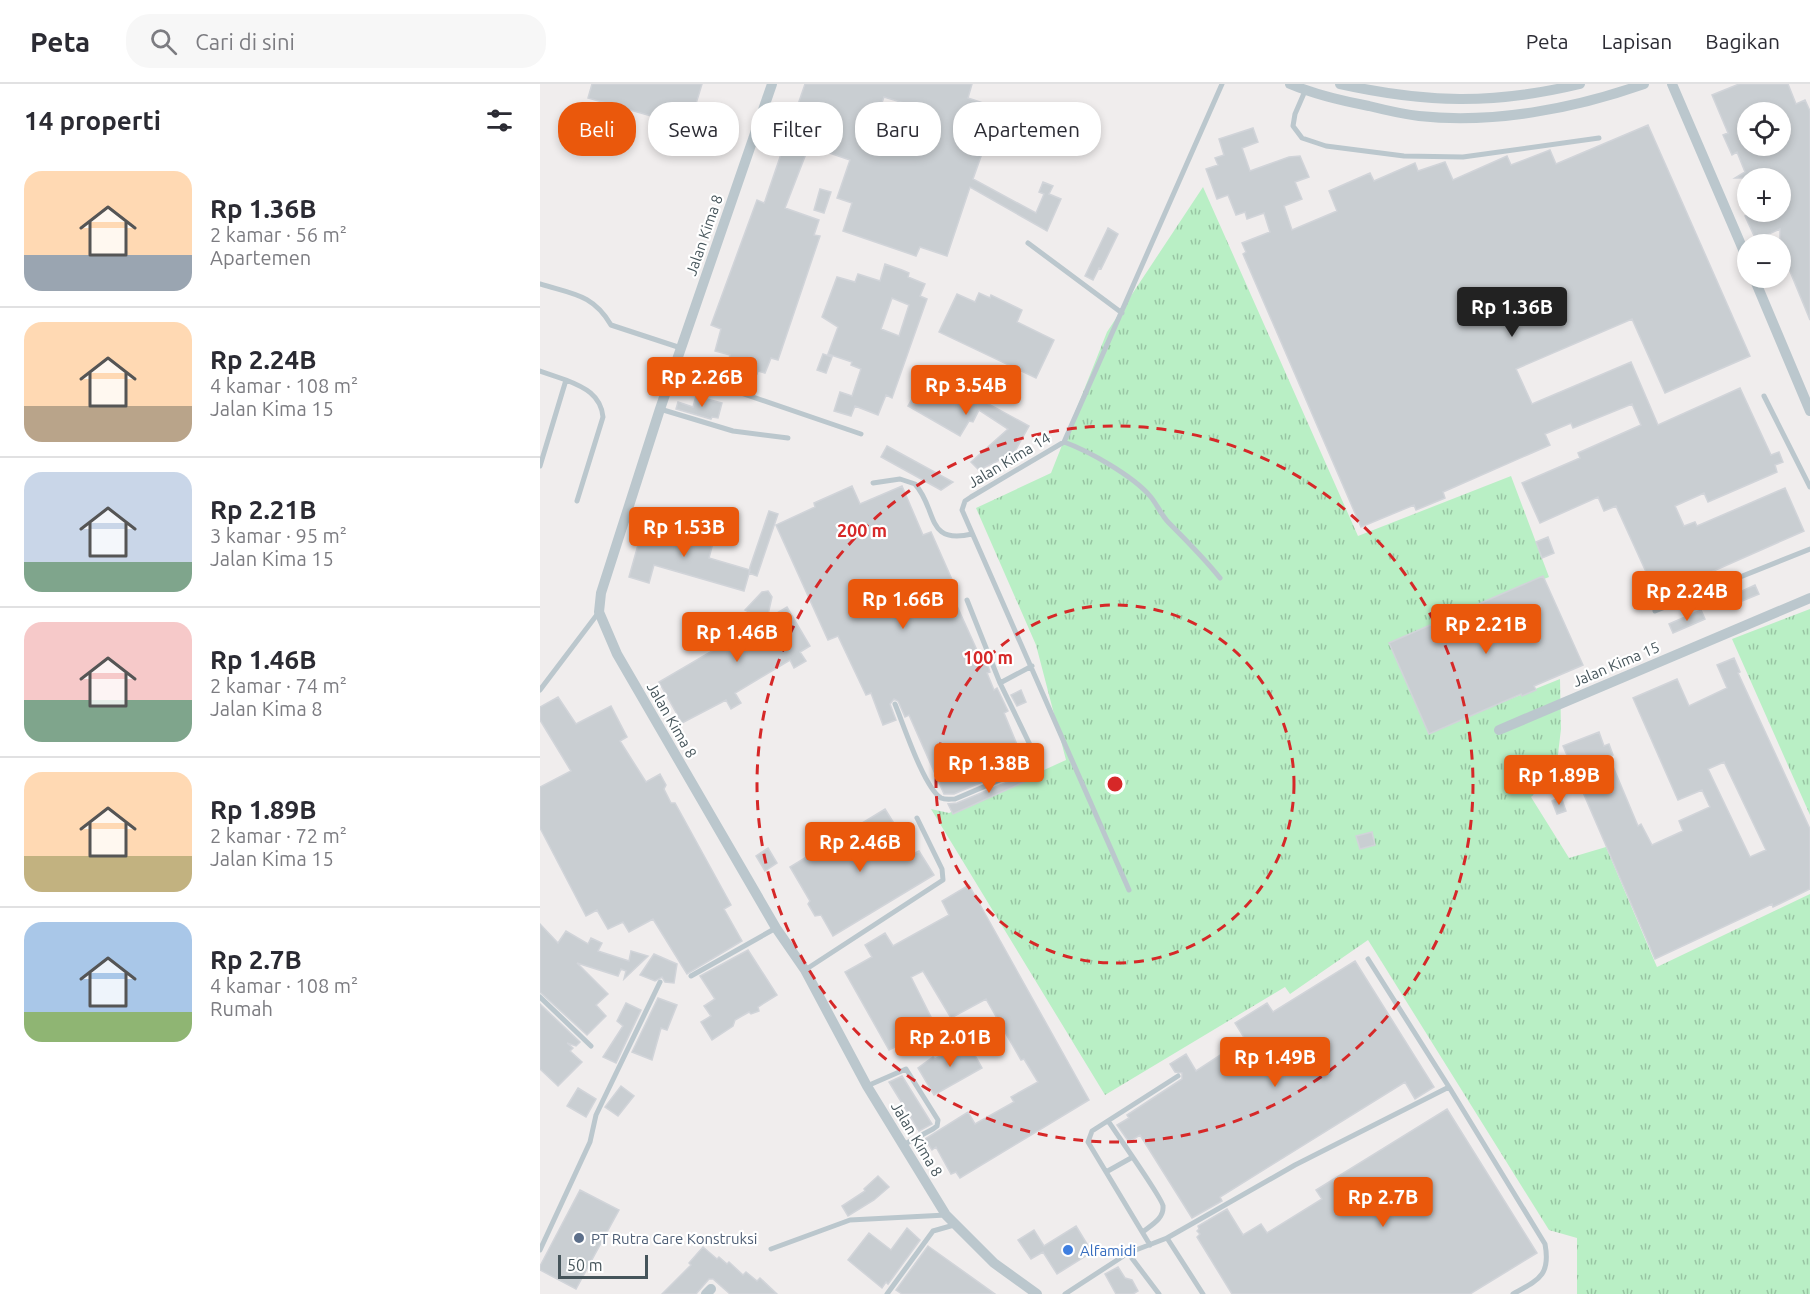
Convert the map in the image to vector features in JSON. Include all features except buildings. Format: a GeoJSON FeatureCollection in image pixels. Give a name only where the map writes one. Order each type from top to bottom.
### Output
{"type":"FeatureCollection","features":[{"type":"Feature","properties":{"kind":"street","name":"Jalan Kima 8"},"geometry":{"type":"LineString","coordinates":[[772,84],[660,410],[601,593],[599,612],[612,646],[776,928],[805,970],[867,1086],[946,1215],[994,1263],[1037,1294]]}},
{"type":"Feature","properties":{"kind":"street"},"geometry":{"type":"LineString","coordinates":[[1290,84],[1325,97],[1417,116],[1464,119],[1582,103],[1644,84]]}},
{"type":"Feature","properties":{"kind":"street"},"geometry":{"type":"LineString","coordinates":[[1340,84],[1387,94],[1438,100],[1488,100],[1580,84]]}},
{"type":"Feature","properties":{"kind":"street"},"geometry":{"type":"LineString","coordinates":[[1672,84],[1737,235]]}},
{"type":"Feature","properties":{"kind":"street"},"geometry":{"type":"LineString","coordinates":[[1758,288],[1810,411]]}},
{"type":"Feature","properties":{"kind":"street","name":"Jalan Kima 15"},"geometry":{"type":"LineString","coordinates":[[1499,730],[1810,598]]}},
{"type":"Feature","properties":{"kind":"lane","name":"Jalan Kima 14"},"geometry":{"type":"LineString","coordinates":[[1129,890],[962,510],[965,501],[1064,441],[1222,84]]}},
{"type":"Feature","properties":{"kind":"lane"},"geometry":{"type":"LineString","coordinates":[[1305,91],[1295,114],[1293,126],[1302,138],[1326,146],[1404,156],[1463,157],[1599,138]]}},
{"type":"Feature","properties":{"kind":"lane"},"geometry":{"type":"LineString","coordinates":[[1028,243],[1122,313]]}},
{"type":"Feature","properties":{"kind":"lane"},"geometry":{"type":"LineString","coordinates":[[540,284],[590,299],[600,307],[611,326],[681,348]]}},
{"type":"Feature","properties":{"kind":"lane"},"geometry":{"type":"LineString","coordinates":[[674,370],[861,434]]}},
{"type":"Feature","properties":{"kind":"lane"},"geometry":{"type":"LineString","coordinates":[[540,371],[588,389],[602,409],[603,417],[577,501]]}},
{"type":"Feature","properties":{"kind":"lane"},"geometry":{"type":"LineString","coordinates":[[540,466],[566,380]]}},
{"type":"Feature","properties":{"kind":"lane"},"geometry":{"type":"LineString","coordinates":[[1764,396],[1810,488]]}},
{"type":"Feature","properties":{"kind":"lane"},"geometry":{"type":"LineString","coordinates":[[660,410],[722,428],[788,438]]}},
{"type":"Feature","properties":{"kind":"lane"},"geometry":{"type":"LineString","coordinates":[[1064,441],[1091,452],[1137,483],[1151,497],[1166,520],[1198,551],[1220,578]]}},
{"type":"Feature","properties":{"kind":"lane"},"geometry":{"type":"LineString","coordinates":[[873,483],[900,479],[915,484],[938,530],[954,538],[972,534]]}},
{"type":"Feature","properties":{"kind":"lane"},"geometry":{"type":"LineString","coordinates":[[1655,611],[1810,549]]}},
{"type":"Feature","properties":{"kind":"lane"},"geometry":{"type":"LineString","coordinates":[[895,704],[916,758],[937,795],[943,799],[955,799],[1028,768],[1035,761],[1034,753],[1000,683],[967,600]]}},
{"type":"Feature","properties":{"kind":"lane"},"geometry":{"type":"LineString","coordinates":[[540,690],[599,612]]}},
{"type":"Feature","properties":{"kind":"lane"},"geometry":{"type":"LineString","coordinates":[[1000,683],[1032,666]]}},
{"type":"Feature","properties":{"kind":"lane"},"geometry":{"type":"LineString","coordinates":[[805,970],[944,880],[942,869],[917,818]]}},
{"type":"Feature","properties":{"kind":"lane"},"geometry":{"type":"LineString","coordinates":[[691,976],[776,928]]}},
{"type":"Feature","properties":{"kind":"lane"},"geometry":{"type":"LineString","coordinates":[[1368,959],[1545,1244],[1547,1265],[1539,1279],[1513,1294]]}},
{"type":"Feature","properties":{"kind":"lane"},"geometry":{"type":"LineString","coordinates":[[540,1250],[590,1142],[596,1115],[660,982]]}},
{"type":"Feature","properties":{"kind":"lane"},"geometry":{"type":"LineString","coordinates":[[540,997],[591,1047]]}},
{"type":"Feature","properties":{"kind":"lane"},"geometry":{"type":"LineString","coordinates":[[867,1086],[906,1069],[932,1110],[938,1120],[937,1126],[903,1144]]}},
{"type":"Feature","properties":{"kind":"lane"},"geometry":{"type":"LineString","coordinates":[[1150,1245],[1144,1231],[1088,1142],[1092,1131],[1178,1076]]}},
{"type":"Feature","properties":{"kind":"lane"},"geometry":{"type":"LineString","coordinates":[[1065,1294],[1128,1253],[1167,1239],[1295,1165],[1449,1087]]}},
{"type":"Feature","properties":{"kind":"lane"},"geometry":{"type":"LineString","coordinates":[[1109,1122],[1131,1158],[1162,1199],[1163,1208],[1159,1220],[1144,1231]]}},
{"type":"Feature","properties":{"kind":"lane"},"geometry":{"type":"LineString","coordinates":[[1106,1173],[1131,1158]]}},
{"type":"Feature","properties":{"kind":"lane"},"geometry":{"type":"LineString","coordinates":[[771,1249],[850,1220],[946,1215]]}},
{"type":"Feature","properties":{"kind":"lane"},"geometry":{"type":"LineString","coordinates":[[887,1294],[933,1231],[954,1225]]}},
{"type":"Feature","properties":{"kind":"lane"},"geometry":{"type":"LineString","coordinates":[[1167,1239],[1203,1294]]}},
{"type":"Feature","properties":{"kind":"lane"},"geometry":{"type":"LineString","coordinates":[[1128,1253],[1159,1294]]}},
{"type":"Feature","properties":{"kind":"green space"},"geometry":{"type":"Polygon","coordinates":[[[1203,187],[1358,536],[1511,476],[1549,577],[1397,640],[1433,730],[1560,679],[1561,729],[1556,771],[1531,797],[1569,858],[1606,847],[1657,967],[1810,894],[1810,1294],[1577,1294],[1577,1238],[1549,1230],[1368,940],[1290,994],[1285,987],[1105,1095],[931,809],[949,813],[1066,760],[1036,645],[976,508],[1051,473],[1107,332],[1203,187]]]}},
{"type":"Feature","properties":{"kind":"green space"},"geometry":{"type":"Polygon","coordinates":[[[1810,609],[1810,815],[1732,639],[1810,609]]]}},
{"type":"Feature","properties":{"kind":"place","name":"PT Rutra Care Konstruksi"},"geometry":{"type":"Point","coordinates":[579,1238]}},
{"type":"Feature","properties":{"kind":"place","name":"Alfamidi"},"geometry":{"type":"Point","coordinates":[1068,1250]}}]}
